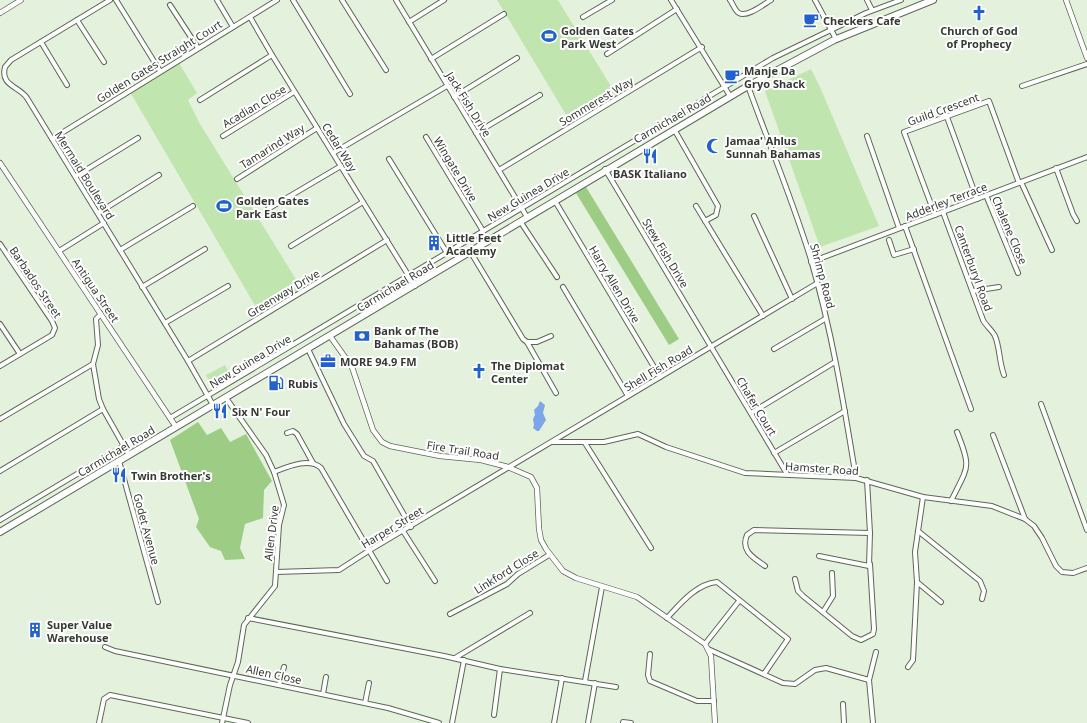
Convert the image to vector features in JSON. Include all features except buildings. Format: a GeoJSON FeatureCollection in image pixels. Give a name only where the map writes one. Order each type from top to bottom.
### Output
{"type":"FeatureCollection","features":[{"type":"Feature","properties":{"kind":"main road","name":"Carmichael Road"},"geometry":{"type":"LineString","coordinates":[[0,532],[415,286],[605,169],[730,96],[836,39],[933,0]]}},
{"type":"Feature","properties":{"kind":"street"},"geometry":{"type":"LineString","coordinates":[[0,13],[14,2],[21,0]]}},
{"type":"Feature","properties":{"kind":"street","name":"Mermaid Boulevard"},"geometry":{"type":"LineString","coordinates":[[110,0],[9,62],[5,67],[4,74],[8,84],[25,95],[76,176],[213,405]]}},
{"type":"Feature","properties":{"kind":"street"},"geometry":{"type":"LineString","coordinates":[[116,0],[160,71]]}},
{"type":"Feature","properties":{"kind":"street"},"geometry":{"type":"LineString","coordinates":[[217,0],[233,26]]}},
{"type":"Feature","properties":{"kind":"street","name":"Golden Gates Straight Court"},"geometry":{"type":"LineString","coordinates":[[52,139],[233,26],[250,17],[270,2],[277,0]]}},
{"type":"Feature","properties":{"kind":"street"},"geometry":{"type":"LineString","coordinates":[[293,0],[350,94]]}},
{"type":"Feature","properties":{"kind":"street"},"geometry":{"type":"LineString","coordinates":[[342,0],[386,70]]}},
{"type":"Feature","properties":{"kind":"street","name":"Jack Fish Drive"},"geometry":{"type":"LineString","coordinates":[[396,0],[527,217]]}},
{"type":"Feature","properties":{"kind":"street"},"geometry":{"type":"LineString","coordinates":[[409,22],[444,0]]}},
{"type":"Feature","properties":{"kind":"street"},"geometry":{"type":"LineString","coordinates":[[583,17],[612,0]]}},
{"type":"Feature","properties":{"kind":"street"},"geometry":{"type":"LineString","coordinates":[[671,0],[702,47],[730,96]]}},
{"type":"Feature","properties":{"kind":"street"},"geometry":{"type":"LineString","coordinates":[[730,0],[737,11],[742,14],[748,13],[771,0]]}},
{"type":"Feature","properties":{"kind":"street"},"geometry":{"type":"LineString","coordinates":[[815,0],[832,29],[836,39]]}},
{"type":"Feature","properties":{"kind":"street"},"geometry":{"type":"LineString","coordinates":[[867,0],[872,10]]}},
{"type":"Feature","properties":{"kind":"street","name":"New Guinea Drive"},"geometry":{"type":"LineString","coordinates":[[170,418],[726,88],[773,58],[872,10],[901,0]]}},
{"type":"Feature","properties":{"kind":"street"},"geometry":{"type":"LineString","coordinates":[[1066,0],[1087,58]]}},
{"type":"Feature","properties":{"kind":"street"},"geometry":{"type":"LineString","coordinates":[[170,5],[198,48]]}},
{"type":"Feature","properties":{"kind":"street"},"geometry":{"type":"LineString","coordinates":[[607,54],[677,9]]}},
{"type":"Feature","properties":{"kind":"street"},"geometry":{"type":"LineString","coordinates":[[431,59],[504,14]]}},
{"type":"Feature","properties":{"kind":"street","name":"Cedar Way"},"geometry":{"type":"LineString","coordinates":[[250,17],[294,92],[415,286]]}},
{"type":"Feature","properties":{"kind":"street"},"geometry":{"type":"LineString","coordinates":[[77,20],[104,62]]}},
{"type":"Feature","properties":{"kind":"street"},"geometry":{"type":"LineString","coordinates":[[41,42],[67,85]]}},
{"type":"Feature","properties":{"kind":"street","name":"Sommerest Way"},"geometry":{"type":"LineString","coordinates":[[499,170],[702,47]]}},
{"type":"Feature","properties":{"kind":"street"},"geometry":{"type":"LineString","coordinates":[[200,100],[272,55]]}},
{"type":"Feature","properties":{"kind":"street"},"geometry":{"type":"LineString","coordinates":[[454,97],[517,58]]}},
{"type":"Feature","properties":{"kind":"street"},"geometry":{"type":"LineString","coordinates":[[1022,86],[1087,64]]}},
{"type":"Feature","properties":{"kind":"street"},"geometry":{"type":"LineString","coordinates":[[333,153],[447,86]]}},
{"type":"Feature","properties":{"kind":"street","name":"Shrimp Road"},"geometry":{"type":"LineString","coordinates":[[748,86],[800,226],[811,262],[835,362],[856,478]]}},
{"type":"Feature","properties":{"kind":"street","name":"Acadian Close"},"geometry":{"type":"LineString","coordinates":[[223,136],[294,92]]}},
{"type":"Feature","properties":{"kind":"street"},"geometry":{"type":"LineString","coordinates":[[476,133],[540,95]]}},
{"type":"Feature","properties":{"kind":"street","name":"Guild Crescent"},"geometry":{"type":"LineString","coordinates":[[935,215],[904,132],[988,101],[1020,182]]}},
{"type":"Feature","properties":{"kind":"street"},"geometry":{"type":"LineString","coordinates":[[946,117],[977,199]]}},
{"type":"Feature","properties":{"kind":"street","name":"Tamarind Way"},"geometry":{"type":"LineString","coordinates":[[237,179],[317,128]]}},
{"type":"Feature","properties":{"kind":"street"},"geometry":{"type":"LineString","coordinates":[[674,129],[718,206],[718,213],[706,221]]}},
{"type":"Feature","properties":{"kind":"street"},"geometry":{"type":"LineString","coordinates":[[867,136],[899,228]]}},
{"type":"Feature","properties":{"kind":"street","name":"Wingate Drive"},"geometry":{"type":"LineString","coordinates":[[426,137],[483,231]]}},
{"type":"Feature","properties":{"kind":"street"},"geometry":{"type":"LineString","coordinates":[[76,176],[138,138]]}},
{"type":"Feature","properties":{"kind":"street","name":"Adderley Terrace"},"geometry":{"type":"LineString","coordinates":[[811,262],[1087,157]]}},
{"type":"Feature","properties":{"kind":"street"},"geometry":{"type":"LineString","coordinates":[[389,159],[447,253]]}},
{"type":"Feature","properties":{"kind":"street","name":"Antigua Street"},"geometry":{"type":"LineString","coordinates":[[0,163],[176,427]]}},
{"type":"Feature","properties":{"kind":"street"},"geometry":{"type":"LineString","coordinates":[[268,210],[341,166]]}},
{"type":"Feature","properties":{"kind":"street"},"geometry":{"type":"LineString","coordinates":[[1056,168],[1077,221]]}},
{"type":"Feature","properties":{"kind":"street","name":"Stew Fish Drive"},"geometry":{"type":"LineString","coordinates":[[605,169],[711,346]]}},
{"type":"Feature","properties":{"kind":"street"},"geometry":{"type":"LineString","coordinates":[[98,213],[159,175]]}},
{"type":"Feature","properties":{"kind":"street"},"geometry":{"type":"LineString","coordinates":[[1020,182],[1052,250]]}},
{"type":"Feature","properties":{"kind":"street","name":"Chalene Close"},"geometry":{"type":"LineString","coordinates":[[986,195],[1018,272]]}},
{"type":"Feature","properties":{"kind":"street","name":"Harry Allen Drive"},"geometry":{"type":"LineString","coordinates":[[554,200],[660,377]]}},
{"type":"Feature","properties":{"kind":"street"},"geometry":{"type":"LineString","coordinates":[[291,246],[363,202]]}},
{"type":"Feature","properties":{"kind":"street"},"geometry":{"type":"LineString","coordinates":[[120,250],[193,206]]}},
{"type":"Feature","properties":{"kind":"street"},"geometry":{"type":"LineString","coordinates":[[696,206],[763,316]]}},
{"type":"Feature","properties":{"kind":"street","name":"Canterburyl Road"},"geometry":{"type":"LineString","coordinates":[[943,212],[983,320],[992,330],[996,340],[1004,375]]}},
{"type":"Feature","properties":{"kind":"street"},"geometry":{"type":"LineString","coordinates":[[754,216],[792,299]]}},
{"type":"Feature","properties":{"kind":"street"},"geometry":{"type":"LineString","coordinates":[[520,221],[557,277]]}},
{"type":"Feature","properties":{"kind":"street"},"geometry":{"type":"LineString","coordinates":[[59,251],[104,223]]}},
{"type":"Feature","properties":{"kind":"street"},"geometry":{"type":"LineString","coordinates":[[905,226],[971,409]]}},
{"type":"Feature","properties":{"kind":"street","name":"Greenway Drive"},"geometry":{"type":"LineString","coordinates":[[188,361],[387,240]]}},
{"type":"Feature","properties":{"kind":"street"},"geometry":{"type":"LineString","coordinates":[[889,240],[894,255],[914,249]]}},
{"type":"Feature","properties":{"kind":"street","name":"Barbados Street"},"geometry":{"type":"LineString","coordinates":[[0,244],[52,321],[55,330],[50,336],[20,354]]}},
{"type":"Feature","properties":{"kind":"street"},"geometry":{"type":"LineString","coordinates":[[142,287],[205,249]]}},
{"type":"Feature","properties":{"kind":"street"},"geometry":{"type":"LineString","coordinates":[[470,251],[523,339],[527,342],[556,393]]}},
{"type":"Feature","properties":{"kind":"street","name":"Shell Fish Road"},"geometry":{"type":"LineString","coordinates":[[508,467],[553,442],[816,284]]}},
{"type":"Feature","properties":{"kind":"street"},"geometry":{"type":"LineString","coordinates":[[165,323],[228,286]]}},
{"type":"Feature","properties":{"kind":"street"},"geometry":{"type":"LineString","coordinates":[[562,287],[628,396]]}},
{"type":"Feature","properties":{"kind":"street"},"geometry":{"type":"LineString","coordinates":[[972,291],[999,287]]}},
{"type":"Feature","properties":{"kind":"street"},"geometry":{"type":"LineString","coordinates":[[101,314],[97,318],[98,345],[93,364],[103,409],[129,455]]}},
{"type":"Feature","properties":{"kind":"street"},"geometry":{"type":"LineString","coordinates":[[774,349],[825,320]]}},
{"type":"Feature","properties":{"kind":"street"},"geometry":{"type":"LineString","coordinates":[[0,324],[20,354],[0,366]]}},
{"type":"Feature","properties":{"kind":"street","name":"Fire Trail Road"},"geometry":{"type":"LineString","coordinates":[[330,336],[352,367],[373,430],[382,442],[390,446],[440,456],[481,460],[508,467],[527,475],[534,481],[538,494],[539,532],[543,544],[566,574],[602,587],[637,597],[704,644],[711,656],[715,723]]}},
{"type":"Feature","properties":{"kind":"street"},"geometry":{"type":"LineString","coordinates":[[527,342],[537,342],[551,336]]}},
{"type":"Feature","properties":{"kind":"street","name":"Chafer Court"},"geometry":{"type":"LineString","coordinates":[[711,346],[787,474]]}},
{"type":"Feature","properties":{"kind":"street"},"geometry":{"type":"LineString","coordinates":[[308,349],[344,424],[364,456],[373,461],[411,526]]}},
{"type":"Feature","properties":{"kind":"street"},"geometry":{"type":"LineString","coordinates":[[751,413],[835,362]]}},
{"type":"Feature","properties":{"kind":"street"},"geometry":{"type":"LineString","coordinates":[[0,419],[93,364]]}},
{"type":"Feature","properties":{"kind":"street","name":"Allen Drive"},"geometry":{"type":"LineString","coordinates":[[222,723],[230,685],[238,662],[243,630],[248,618],[271,593],[275,586],[279,525],[284,505],[274,472],[266,455],[226,398]]}},
{"type":"Feature","properties":{"kind":"street"},"geometry":{"type":"LineString","coordinates":[[1041,404],[1087,530]]}},
{"type":"Feature","properties":{"kind":"street"},"geometry":{"type":"LineString","coordinates":[[0,470],[103,409]]}},
{"type":"Feature","properties":{"kind":"street"},"geometry":{"type":"LineString","coordinates":[[774,453],[845,411]]}},
{"type":"Feature","properties":{"kind":"street"},"geometry":{"type":"LineString","coordinates":[[287,433],[293,431],[297,434],[312,463],[321,468],[387,581]]}},
{"type":"Feature","properties":{"kind":"street"},"geometry":{"type":"LineString","coordinates":[[951,501],[967,464],[967,458],[956,432]]}},
{"type":"Feature","properties":{"kind":"street","name":"Hamster Road"},"geometry":{"type":"LineString","coordinates":[[553,442],[604,442],[640,434],[666,447],[742,473],[856,478],[923,497],[992,506],[1025,519],[1034,526],[1060,570],[1070,574],[1087,568]]}},
{"type":"Feature","properties":{"kind":"street"},"geometry":{"type":"LineString","coordinates":[[993,435],[1025,519]]}},
{"type":"Feature","properties":{"kind":"street"},"geometry":{"type":"LineString","coordinates":[[585,443],[651,548]]}},
{"type":"Feature","properties":{"kind":"street"},"geometry":{"type":"LineString","coordinates":[[0,520],[124,446]]}},
{"type":"Feature","properties":{"kind":"street","name":"Godet Avenue"},"geometry":{"type":"LineString","coordinates":[[119,461],[158,602]]}},
{"type":"Feature","properties":{"kind":"street"},"geometry":{"type":"LineString","coordinates":[[274,472],[294,465],[312,463]]}},
{"type":"Feature","properties":{"kind":"street","name":"Harper Street"},"geometry":{"type":"LineString","coordinates":[[276,572],[339,570],[508,467]]}},
{"type":"Feature","properties":{"kind":"street"},"geometry":{"type":"LineString","coordinates":[[795,579],[798,590],[852,636],[861,640],[873,634],[874,624],[867,480]]}},
{"type":"Feature","properties":{"kind":"street"},"geometry":{"type":"LineString","coordinates":[[908,667],[913,660],[917,582],[915,552],[923,497]]}},
{"type":"Feature","properties":{"kind":"street"},"geometry":{"type":"LineString","coordinates":[[765,566],[748,554],[745,548],[747,535],[754,530],[870,533]]}},
{"type":"Feature","properties":{"kind":"street"},"geometry":{"type":"LineString","coordinates":[[403,531],[435,580]]}},
{"type":"Feature","properties":{"kind":"street"},"geometry":{"type":"LineString","coordinates":[[918,531],[980,581],[984,591],[982,599]]}},
{"type":"Feature","properties":{"kind":"street","name":"Linkford Close"},"geometry":{"type":"LineString","coordinates":[[450,614],[507,584],[518,574],[550,555]]}},
{"type":"Feature","properties":{"kind":"street"},"geometry":{"type":"LineString","coordinates":[[819,556],[867,567],[870,564]]}},
{"type":"Feature","properties":{"kind":"street"},"geometry":{"type":"LineString","coordinates":[[824,612],[833,596],[832,573]]}},
{"type":"Feature","properties":{"kind":"street"},"geometry":{"type":"LineString","coordinates":[[668,618],[686,597],[710,583],[717,582],[724,586],[739,601],[788,639],[764,674]]}},
{"type":"Feature","properties":{"kind":"street"},"geometry":{"type":"LineString","coordinates":[[917,582],[941,602]]}},
{"type":"Feature","properties":{"kind":"street"},"geometry":{"type":"LineString","coordinates":[[584,681],[602,587]]}},
{"type":"Feature","properties":{"kind":"street"},"geometry":{"type":"LineString","coordinates":[[704,644],[739,601]]}},
{"type":"Feature","properties":{"kind":"street"},"geometry":{"type":"LineString","coordinates":[[455,658],[530,613]]}},
{"type":"Feature","properties":{"kind":"street"},"geometry":{"type":"LineString","coordinates":[[248,618],[455,658],[500,669],[616,687]]}},
{"type":"Feature","properties":{"kind":"street","name":"Allen Close"},"geometry":{"type":"LineString","coordinates":[[105,646],[115,651],[365,703],[439,723]]}},
{"type":"Feature","properties":{"kind":"street"},"geometry":{"type":"LineString","coordinates":[[708,649],[783,683],[795,684],[816,670],[826,668],[869,680]]}},
{"type":"Feature","properties":{"kind":"street"},"geometry":{"type":"LineString","coordinates":[[872,723],[869,680],[876,652]]}},
{"type":"Feature","properties":{"kind":"street"},"geometry":{"type":"LineString","coordinates":[[650,654],[648,675],[650,681],[697,701],[714,701]]}},
{"type":"Feature","properties":{"kind":"street"},"geometry":{"type":"LineString","coordinates":[[452,723],[464,660]]}},
{"type":"Feature","properties":{"kind":"street"},"geometry":{"type":"LineString","coordinates":[[279,685],[284,667]]}},
{"type":"Feature","properties":{"kind":"street"},"geometry":{"type":"LineString","coordinates":[[494,715],[500,669]]}},
{"type":"Feature","properties":{"kind":"street"},"geometry":{"type":"LineString","coordinates":[[323,694],[326,677]]}},
{"type":"Feature","properties":{"kind":"street"},"geometry":{"type":"LineString","coordinates":[[554,723],[562,678]]}},
{"type":"Feature","properties":{"kind":"street"},"geometry":{"type":"LineString","coordinates":[[588,723],[595,683]]}},
{"type":"Feature","properties":{"kind":"street"},"geometry":{"type":"LineString","coordinates":[[365,703],[369,684]]}},
{"type":"Feature","properties":{"kind":"street"},"geometry":{"type":"LineString","coordinates":[[99,723],[104,699],[110,695],[248,723]]}},
{"type":"Feature","properties":{"kind":"street"},"geometry":{"type":"LineString","coordinates":[[843,704],[844,723]]}},
{"type":"Feature","properties":{"kind":"street"},"geometry":{"type":"LineString","coordinates":[[623,722],[631,723]]}},
{"type":"Feature","properties":{"kind":"green space","name":"Golden Gates Park West"},"geometry":{"type":"Polygon","coordinates":[[[497,0],[558,0],[617,96],[571,123],[497,0]]]}},
{"type":"Feature","properties":{"kind":"green space","name":"Golden Gates Park East"},"geometry":{"type":"Polygon","coordinates":[[[179,63],[197,93],[188,100],[200,124],[302,289],[260,314],[130,92],[179,63]]]}},
{"type":"Feature","properties":{"kind":"green space"},"geometry":{"type":"Polygon","coordinates":[[[811,69],[879,226],[820,247],[765,91],[811,69]]]}},
{"type":"Feature","properties":{"kind":"green space"},"geometry":{"type":"Polygon","coordinates":[[[586,187],[679,339],[669,345],[576,193],[586,187]]]}},
{"type":"Feature","properties":{"kind":"green space"},"geometry":{"type":"Polygon","coordinates":[[[225,365],[231,376],[212,387],[206,375],[225,365]]]}},
{"type":"Feature","properties":{"kind":"green space"},"geometry":{"type":"Polygon","coordinates":[[[198,422],[207,435],[221,428],[230,442],[246,434],[272,481],[264,490],[263,518],[245,524],[240,548],[245,559],[225,560],[221,551],[210,547],[196,527],[199,519],[170,440],[198,422]]]}},
{"type":"Feature","properties":{"kind":"water"},"geometry":{"type":"Polygon","coordinates":[[[540,401],[545,405],[543,413],[546,420],[539,431],[537,431],[533,428],[533,419],[535,415],[534,410],[540,401]]]}},
{"type":"Feature","properties":{"kind":"place","name":"Church of God of Prophecy"},"geometry":{"type":"Point","coordinates":[979,13]}},
{"type":"Feature","properties":{"kind":"place","name":"Checkers Cafe"},"geometry":{"type":"Point","coordinates":[811,20]}},
{"type":"Feature","properties":{"kind":"place","name":"Golden Gates Park West"},"geometry":{"type":"Point","coordinates":[549,36]}},
{"type":"Feature","properties":{"kind":"place","name":"Manje Da Gryo Shack"},"geometry":{"type":"Point","coordinates":[732,76]}},
{"type":"Feature","properties":{"kind":"place","name":"Jamaa' Ahlus Sunnah Bahamas"},"geometry":{"type":"Point","coordinates":[714,146]}},
{"type":"Feature","properties":{"kind":"place","name":"BASK Italiano"},"geometry":{"type":"Point","coordinates":[650,156]}},
{"type":"Feature","properties":{"kind":"place","name":"Golden Gates Park East"},"geometry":{"type":"Point","coordinates":[224,206]}},
{"type":"Feature","properties":{"kind":"place","name":"Little Feet Academy"},"geometry":{"type":"Point","coordinates":[434,243]}},
{"type":"Feature","properties":{"kind":"place","name":"Bank of The Bahamas (BOB)"},"geometry":{"type":"Point","coordinates":[362,336]}},
{"type":"Feature","properties":{"kind":"place","name":"MORE 94.9 FM"},"geometry":{"type":"Point","coordinates":[328,361]}},
{"type":"Feature","properties":{"kind":"place","name":"The Diplomat Center"},"geometry":{"type":"Point","coordinates":[479,371]}},
{"type":"Feature","properties":{"kind":"place","name":"Rubis"},"geometry":{"type":"Point","coordinates":[276,383]}},
{"type":"Feature","properties":{"kind":"place","name":"Six N' Four"},"geometry":{"type":"Point","coordinates":[220,411]}},
{"type":"Feature","properties":{"kind":"place","name":"Twin Brother's"},"geometry":{"type":"Point","coordinates":[119,475]}},
{"type":"Feature","properties":{"kind":"place","name":"Super Value Warehouse"},"geometry":{"type":"Point","coordinates":[35,630]}}]}
